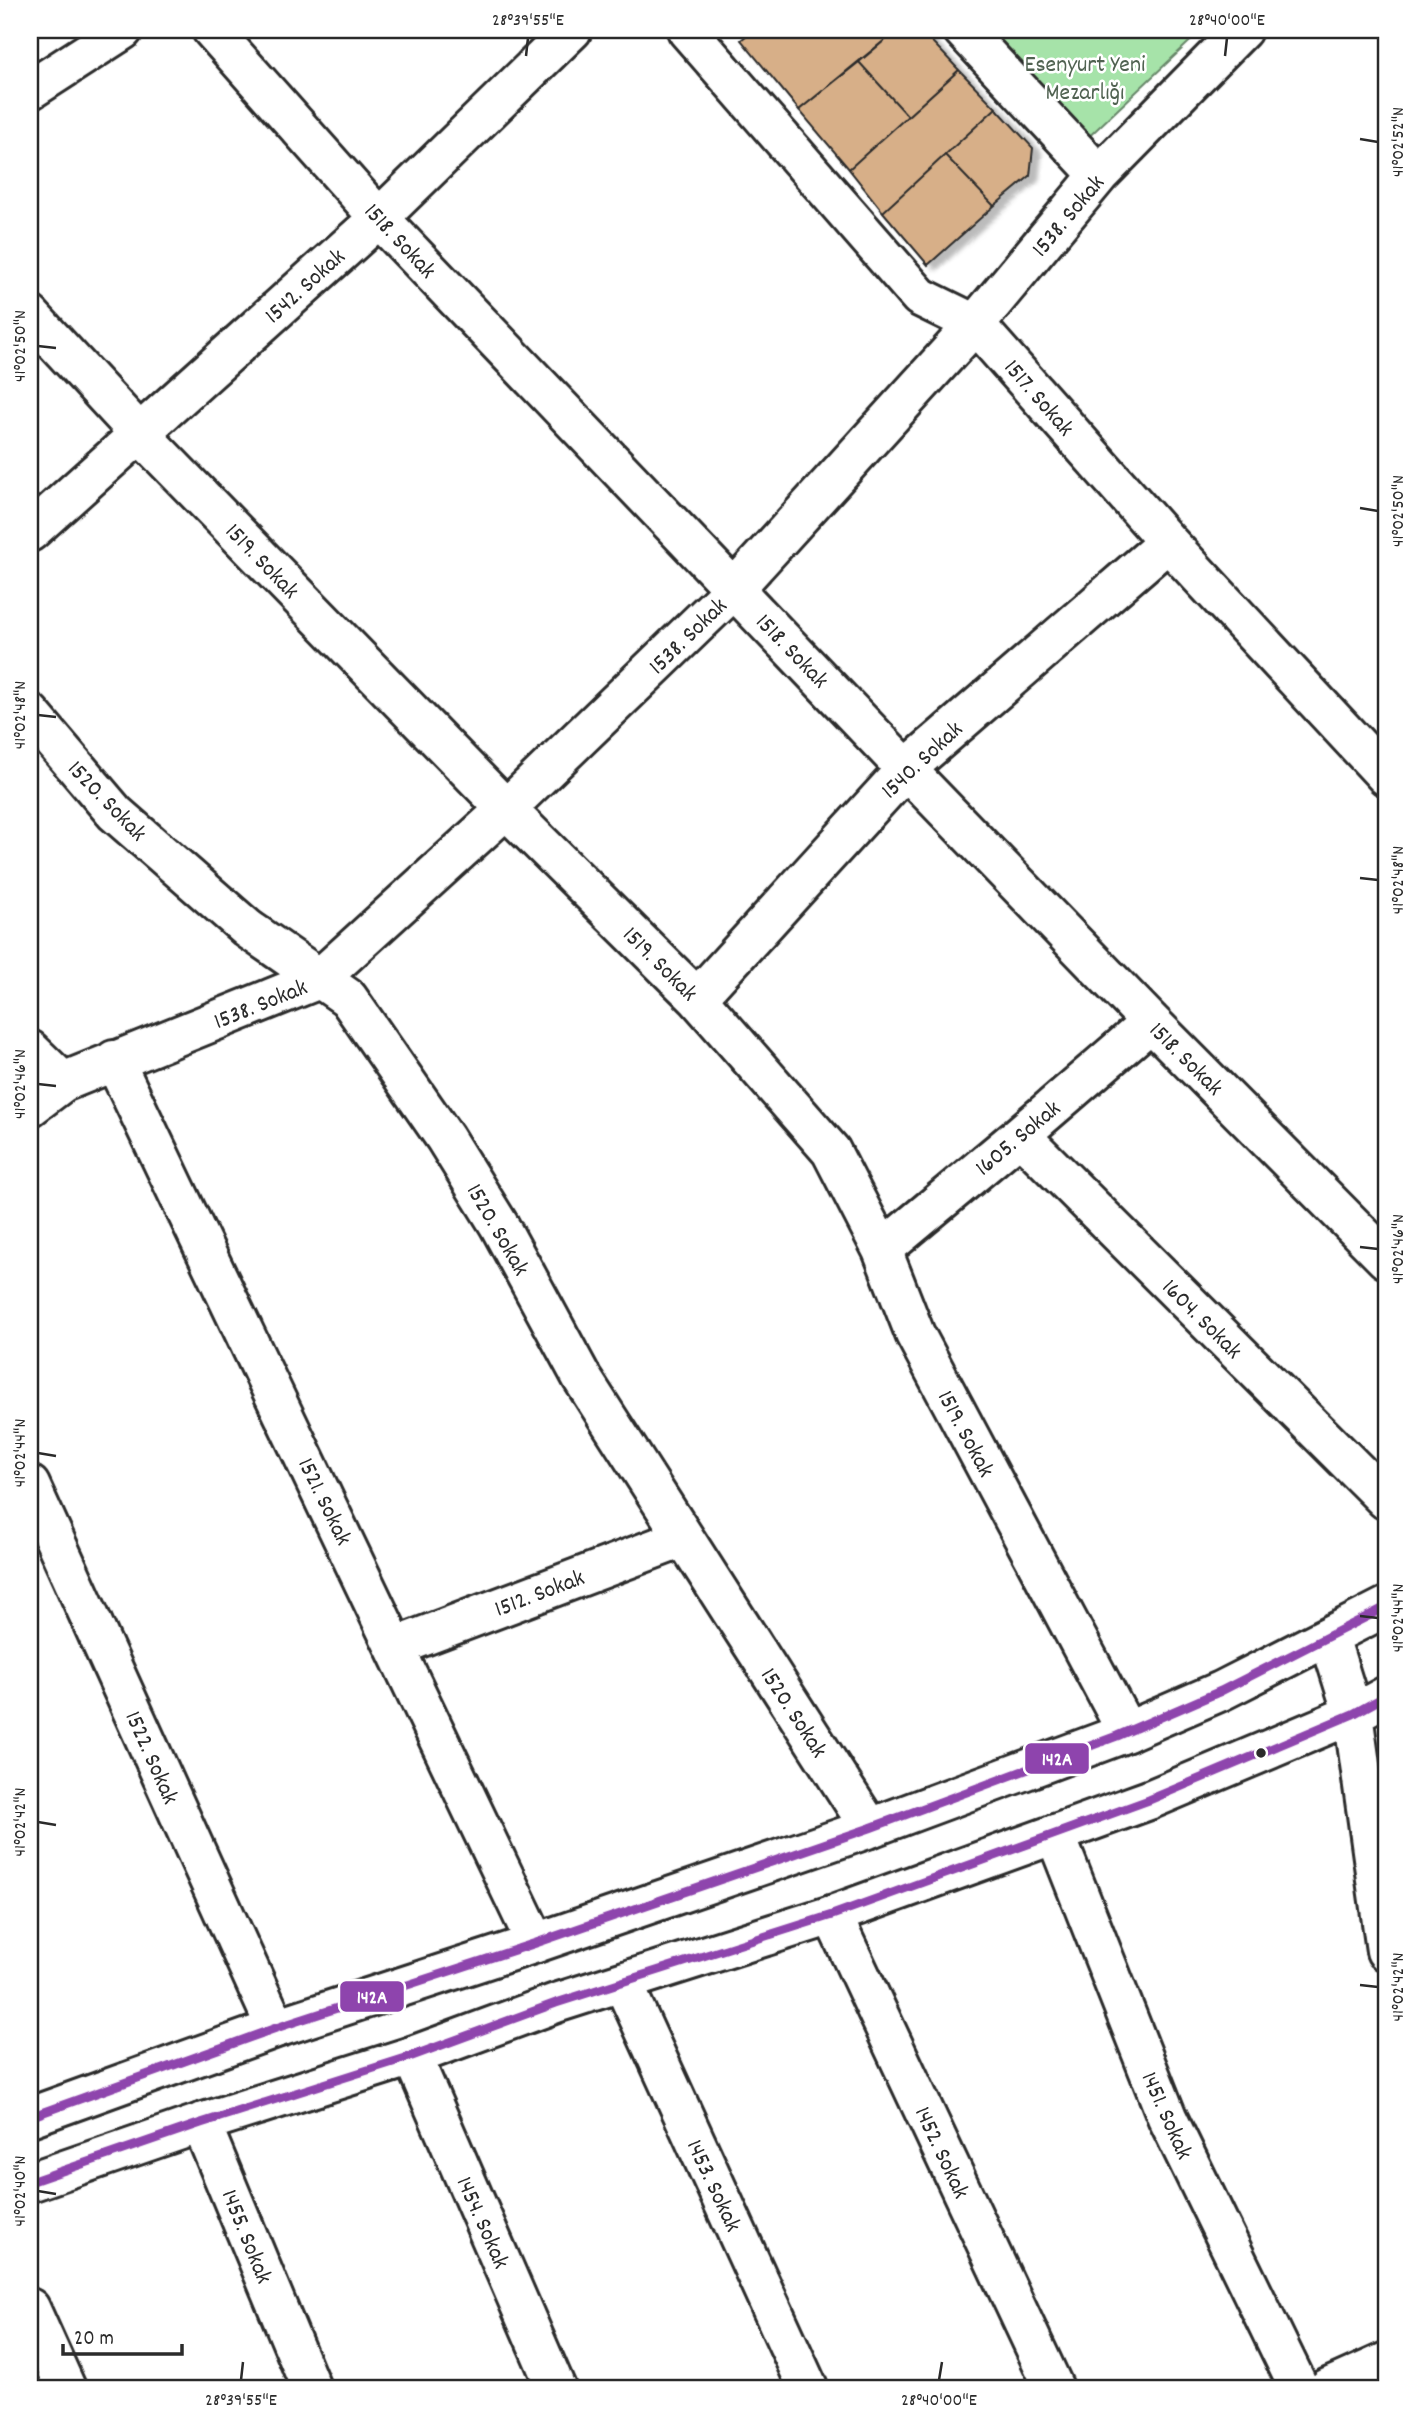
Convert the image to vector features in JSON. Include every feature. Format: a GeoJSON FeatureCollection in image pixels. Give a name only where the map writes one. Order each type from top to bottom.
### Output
{"type":"FeatureCollection","features":[{"type":"Feature","properties":{"kind":"street"},"geometry":{"type":"LineString","coordinates":[[30,90],[122,30]]}},
{"type":"Feature","properties":{"kind":"street","name":"1518. Sokak"},"geometry":{"type":"LineString","coordinates":[[212,30],[379,218],[905,769],[1386,1259]]}},
{"type":"Feature","properties":{"kind":"street","name":"1542. Sokak"},"geometry":{"type":"LineString","coordinates":[[30,532],[379,218],[572,30]]}},
{"type":"Feature","properties":{"kind":"street","name":"1517. Sokak"},"geometry":{"type":"LineString","coordinates":[[687,30],[920,297],[975,324],[1168,542],[1386,776]]}},
{"type":"Feature","properties":{"kind":"street"},"geometry":{"type":"LineString","coordinates":[[962,30],[1099,175]]}},
{"type":"Feature","properties":{"kind":"street","name":"1538. Sokak"},"geometry":{"type":"LineString","coordinates":[[30,1107],[63,1082],[319,979],[506,809],[734,589],[975,324],[1099,175],[1242,30]]}},
{"type":"Feature","properties":{"kind":"street","name":"1519. Sokak"},"geometry":{"type":"LineString","coordinates":[[30,314],[139,433],[506,809],[697,999],[831,1151],[882,1250],[915,1334],[1127,1731]]}},
{"type":"Feature","properties":{"kind":"street","name":"1540. Sokak"},"geometry":{"type":"LineString","coordinates":[[697,999],[905,769],[1168,542]]}},
{"type":"Feature","properties":{"kind":"street","name":"1520. Sokak"},"geometry":{"type":"LineString","coordinates":[[30,713],[115,813],[248,929],[348,998],[445,1138],[499,1225],[582,1378],[870,1828]]}},
{"type":"Feature","properties":{"kind":"street","name":"1605. Sokak"},"geometry":{"type":"LineString","coordinates":[[882,1250],[1151,1022]]}},
{"type":"Feature","properties":{"kind":"street"},"geometry":{"type":"LineString","coordinates":[[30,1050],[63,1082]]}},
{"type":"Feature","properties":{"kind":"street","name":"1521. Sokak"},"geometry":{"type":"LineString","coordinates":[[114,1060],[536,1943]]}},
{"type":"Feature","properties":{"kind":"street","name":"1604. Sokak"},"geometry":{"type":"LineString","coordinates":[[1020,1135],[1386,1500]]}},
{"type":"Feature","properties":{"kind":"street","name":"1522. Sokak"},"geometry":{"type":"LineString","coordinates":[[30,1485],[276,2028]]}},
{"type":"Feature","properties":{"kind":"street","name":"1512. Sokak"},"geometry":{"type":"LineString","coordinates":[[395,1647],[683,1538]]}},
{"type":"Feature","properties":{"kind":"street"},"geometry":{"type":"LineString","coordinates":[[30,2117],[276,2028],[536,1943],[870,1828],[1127,1731],[1221,1691],[1386,1607]]}},
{"type":"Feature","properties":{"kind":"street"},"geometry":{"type":"LineString","coordinates":[[1329,1637],[1370,1716],[1386,1951]]}},
{"type":"Feature","properties":{"kind":"street"},"geometry":{"type":"LineString","coordinates":[[30,2182],[201,2123],[412,2056],[556,2003],[832,1915],[1149,1800],[1370,1716],[1386,1696]]}},
{"type":"Feature","properties":{"kind":"street","name":"1451. Sokak"},"geometry":{"type":"LineString","coordinates":[[1055,1834],[1167,2117],[1299,2388]]}},
{"type":"Feature","properties":{"kind":"street","name":"1452. Sokak"},"geometry":{"type":"LineString","coordinates":[[832,1915],[1054,2388]]}},
{"type":"Feature","properties":{"kind":"street","name":"1453. Sokak"},"geometry":{"type":"LineString","coordinates":[[623,1983],[808,2388]]}},
{"type":"Feature","properties":{"kind":"street","name":"1454. Sokak"},"geometry":{"type":"LineString","coordinates":[[412,2056],[556,2388]]}},
{"type":"Feature","properties":{"kind":"street","name":"1455. Sokak"},"geometry":{"type":"LineString","coordinates":[[201,2123],[311,2388]]}},
{"type":"Feature","properties":{"kind":"street"},"geometry":{"type":"LineString","coordinates":[[30,2308],[66,2388]]}},
{"type":"Feature","properties":{"kind":"street"},"geometry":{"type":"LineString","coordinates":[[1328,2388],[1386,2362]]}},
{"type":"Feature","properties":{"kind":"green space","name":"Esenyurt Yeni Mezarlığı"},"geometry":{"type":"Polygon","coordinates":[[[981,30],[1202,30],[1082,143],[981,30]]]}},
{"type":"Feature","properties":{"kind":"building"},"geometry":{"type":"Polygon","coordinates":[[[753,30],[897,30],[799,110],[741,40],[753,30]]]}},
{"type":"Feature","properties":{"kind":"building"},"geometry":{"type":"Polygon","coordinates":[[[897,30],[921,30],[959,70],[908,116],[859,62],[897,30]]]}},
{"type":"Feature","properties":{"kind":"building"},"geometry":{"type":"Polygon","coordinates":[[[859,62],[908,116],[849,169],[799,110],[859,62]]]}},
{"type":"Feature","properties":{"kind":"building"},"geometry":{"type":"Polygon","coordinates":[[[959,70],[996,108],[883,212],[849,169],[959,70]]]}},
{"type":"Feature","properties":{"kind":"building"},"geometry":{"type":"Polygon","coordinates":[[[996,108],[1033,148],[1030,176],[994,206],[945,155],[996,108]]]}},
{"type":"Feature","properties":{"kind":"building"},"geometry":{"type":"Polygon","coordinates":[[[945,155],[994,206],[928,265],[883,212],[945,155]]]}},
{"type":"Feature","properties":{"kind":"transit line","name":"142A"},"geometry":{"type":"LineString","coordinates":[[30,2117],[276,2028],[536,1943],[870,1828],[1117,1736],[1221,1691],[1386,1607]]}},
{"type":"Feature","properties":{"kind":"transit line","name":"142A"},"geometry":{"type":"LineString","coordinates":[[30,2182],[201,2123],[412,2056],[556,2003],[832,1915],[1149,1800],[1353,1714],[1386,1696]]}}]}
